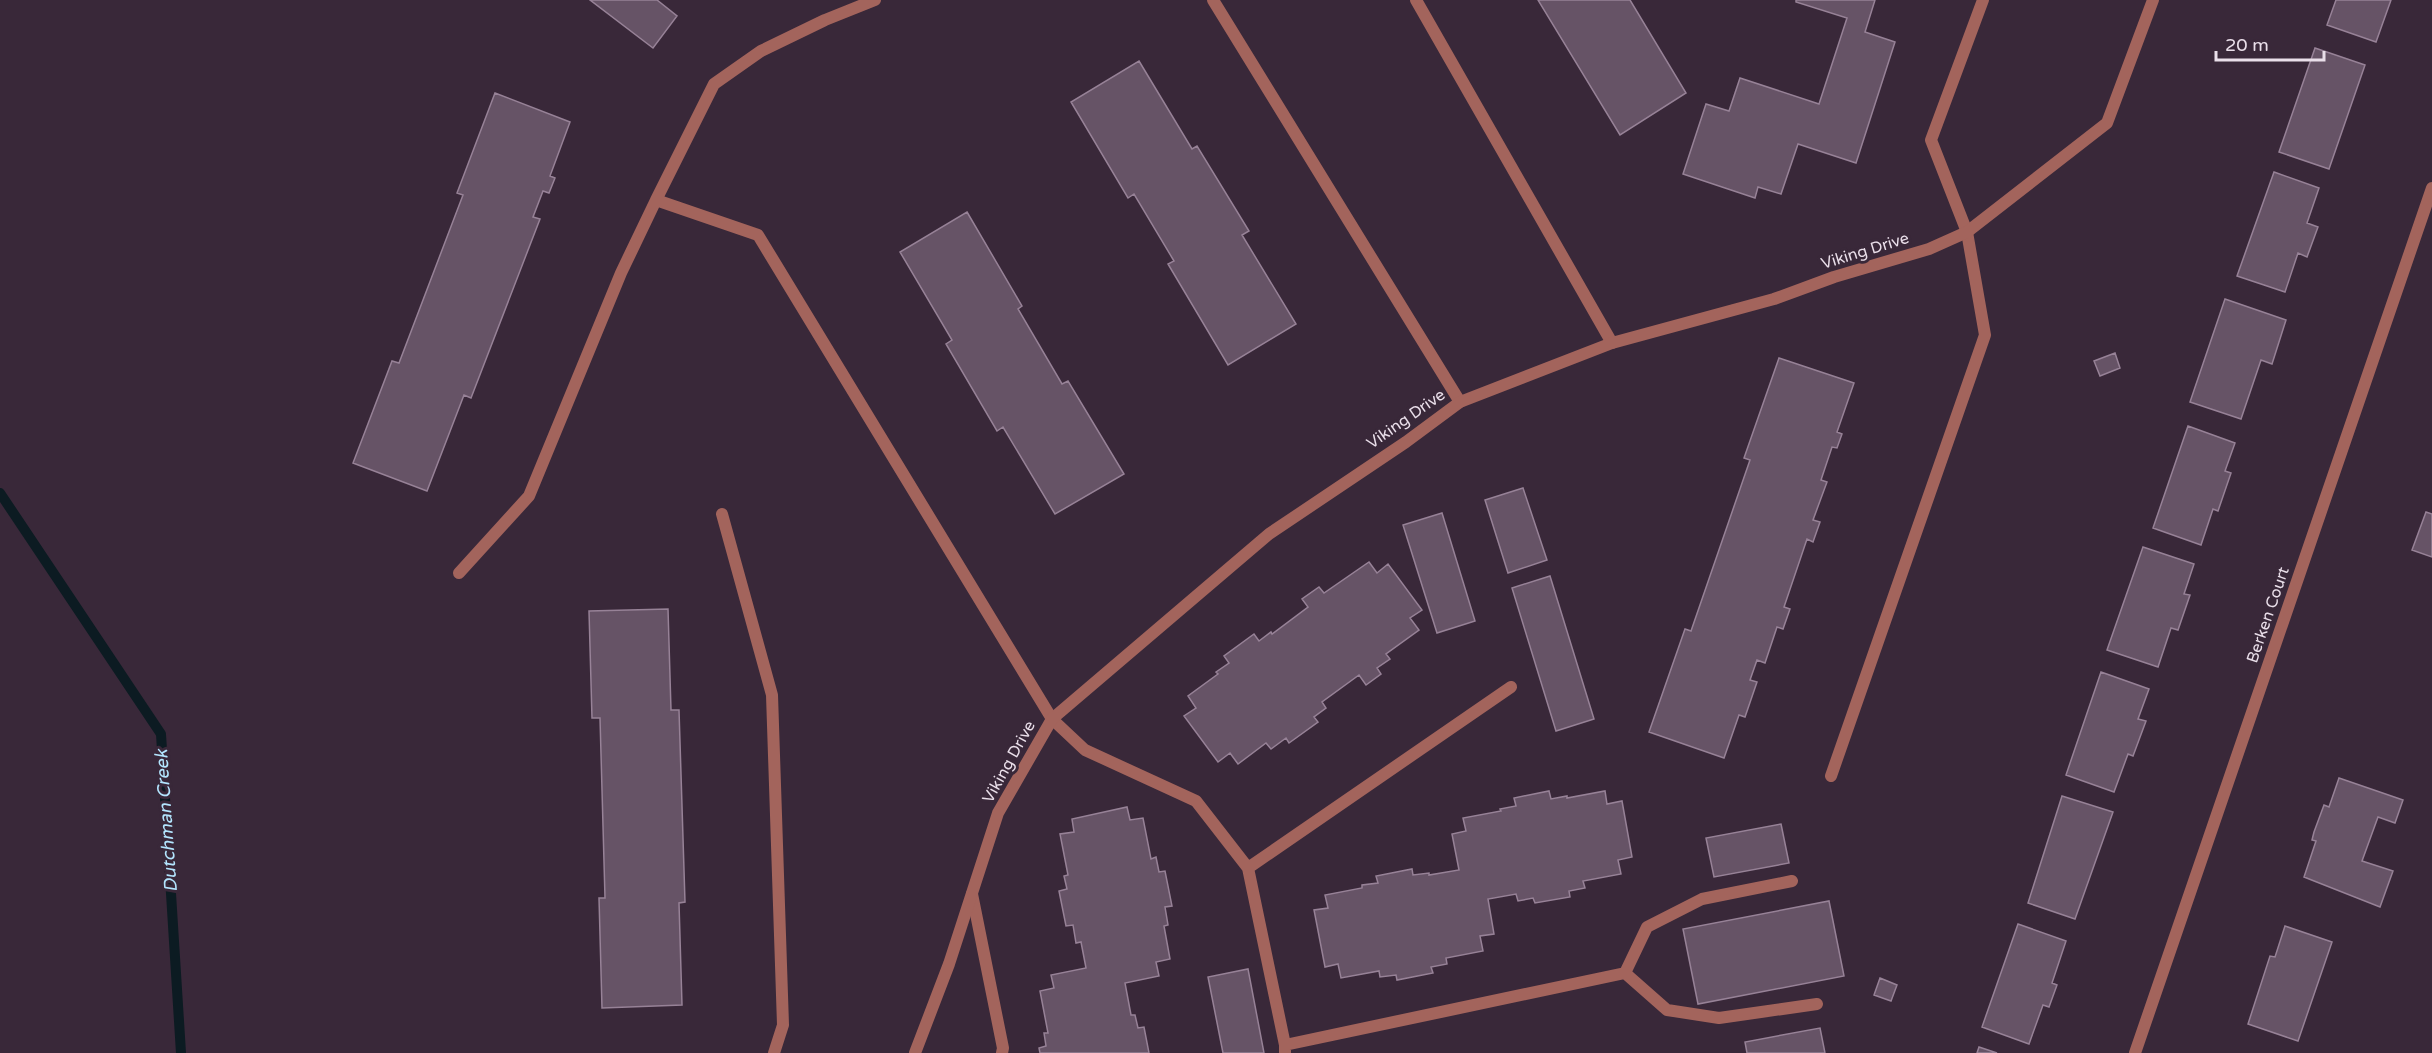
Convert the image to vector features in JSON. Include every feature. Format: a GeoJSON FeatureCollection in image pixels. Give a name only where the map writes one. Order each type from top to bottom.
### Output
{"type":"FeatureCollection","features":[{"type":"Feature","properties":{"kind":"street"},"geometry":{"type":"LineString","coordinates":[[459,573],[529,496],[621,273],[714,84],[761,51],[825,20],[875,0]]}},
{"type":"Feature","properties":{"kind":"street"},"geometry":{"type":"LineString","coordinates":[[1213,0],[1460,402]]}},
{"type":"Feature","properties":{"kind":"street"},"geometry":{"type":"LineString","coordinates":[[1416,0],[1612,343]]}},
{"type":"Feature","properties":{"kind":"street"},"geometry":{"type":"LineString","coordinates":[[1831,776],[1985,335],[1967,231],[1931,140],[1983,0]]}},
{"type":"Feature","properties":{"kind":"street","name":"Viking Drive"},"geometry":{"type":"LineString","coordinates":[[915,1053],[949,964],[998,813],[1052,719],[1269,534],[1406,442],[1460,402],[1612,343],[1774,299],[1833,277],[1929,249],[1967,231],[2107,123],[2152,0]]}},
{"type":"Feature","properties":{"kind":"street","name":"Berken Court"},"geometry":{"type":"LineString","coordinates":[[2135,1053],[2432,188]]}},
{"type":"Feature","properties":{"kind":"street"},"geometry":{"type":"LineString","coordinates":[[656,200],[758,235],[1052,719],[1085,750],[1196,801],[1248,868],[1285,1049],[1625,974]]}},
{"type":"Feature","properties":{"kind":"street"},"geometry":{"type":"LineString","coordinates":[[722,514],[772,696],[783,1025],[774,1053]]}},
{"type":"Feature","properties":{"kind":"street"},"geometry":{"type":"LineString","coordinates":[[1248,868],[1510,687]]}},
{"type":"Feature","properties":{"kind":"street"},"geometry":{"type":"LineString","coordinates":[[1625,974],[1647,927],[1702,899],[1792,882]]}},
{"type":"Feature","properties":{"kind":"street"},"geometry":{"type":"LineString","coordinates":[[972,894],[1004,1048],[1002,1053]]}},
{"type":"Feature","properties":{"kind":"street"},"geometry":{"type":"LineString","coordinates":[[1625,974],[1667,1010],[1719,1018],[1816,1004]]}},
{"type":"Feature","properties":{"kind":"building"},"geometry":{"type":"Polygon","coordinates":[[[590,0],[657,0],[677,16],[653,48],[590,0]]]}},
{"type":"Feature","properties":{"kind":"building"},"geometry":{"type":"Polygon","coordinates":[[[1538,0],[1630,0],[1686,93],[1620,135],[1538,0]]]}},
{"type":"Feature","properties":{"kind":"building"},"geometry":{"type":"Polygon","coordinates":[[[1796,0],[1875,0],[1865,32],[1895,42],[1856,163],[1798,144],[1781,194],[1758,187],[1755,198],[1683,174],[1706,104],[1729,111],[1740,78],[1819,104],[1847,18],[1796,2],[1796,0]]]}},
{"type":"Feature","properties":{"kind":"building"},"geometry":{"type":"Polygon","coordinates":[[[2336,0],[2391,0],[2376,42],[2327,25],[2336,0]]]}},
{"type":"Feature","properties":{"kind":"building"},"geometry":{"type":"Polygon","coordinates":[[[2315,48],[2365,65],[2329,169],[2279,152],[2315,48]]]}},
{"type":"Feature","properties":{"kind":"building"},"geometry":{"type":"Polygon","coordinates":[[[1139,61],[1192,149],[1197,146],[1249,231],[1242,235],[1296,324],[1228,365],[1168,264],[1174,261],[1134,194],[1128,198],[1071,102],[1139,61]]]}},
{"type":"Feature","properties":{"kind":"building"},"geometry":{"type":"Polygon","coordinates":[[[495,93],[570,122],[550,176],[555,178],[549,193],[543,191],[533,217],[540,219],[471,398],[464,395],[427,491],[353,463],[392,361],[399,363],[463,195],[457,193],[495,93]]]}},
{"type":"Feature","properties":{"kind":"building"},"geometry":{"type":"Polygon","coordinates":[[[2274,172],[2319,188],[2307,223],[2318,227],[2307,257],[2298,253],[2285,292],[2237,276],[2274,172]]]}},
{"type":"Feature","properties":{"kind":"building"},"geometry":{"type":"Polygon","coordinates":[[[967,212],[1022,306],[1018,309],[1062,384],[1068,381],[1124,474],[1055,514],[1003,427],[997,431],[946,344],[952,340],[900,252],[967,212]]]}},
{"type":"Feature","properties":{"kind":"building"},"geometry":{"type":"Polygon","coordinates":[[[2225,299],[2286,320],[2272,364],[2261,360],[2241,419],[2190,402],[2225,299]]]}},
{"type":"Feature","properties":{"kind":"building"},"geometry":{"type":"Polygon","coordinates":[[[2115,353],[2120,368],[2100,376],[2094,361],[2115,353]]]}},
{"type":"Feature","properties":{"kind":"building"},"geometry":{"type":"Polygon","coordinates":[[[1779,358],[1854,383],[1837,432],[1842,434],[1837,448],[1832,447],[1821,480],[1827,482],[1813,520],[1820,522],[1813,542],[1807,539],[1784,607],[1790,609],[1783,629],[1777,627],[1765,663],[1757,660],[1750,680],[1757,682],[1745,717],[1739,715],[1724,758],[1649,732],[1685,629],[1691,631],[1750,460],[1744,458],[1779,358]]]}},
{"type":"Feature","properties":{"kind":"building"},"geometry":{"type":"Polygon","coordinates":[[[2188,426],[2235,443],[2225,471],[2231,473],[2218,511],[2213,509],[2201,545],[2153,528],[2188,426]]]}},
{"type":"Feature","properties":{"kind":"building"},"geometry":{"type":"Polygon","coordinates":[[[1523,488],[1547,560],[1508,573],[1485,500],[1523,488]]]}},
{"type":"Feature","properties":{"kind":"building"},"geometry":{"type":"Polygon","coordinates":[[[2426,512],[2432,514],[2432,557],[2412,550],[2426,512]]]}},
{"type":"Feature","properties":{"kind":"building"},"geometry":{"type":"Polygon","coordinates":[[[1442,513],[1475,621],[1437,633],[1403,525],[1442,513]]]}},
{"type":"Feature","properties":{"kind":"building"},"geometry":{"type":"Polygon","coordinates":[[[2143,547],[2194,564],[2184,594],[2190,595],[2178,630],[2171,628],[2158,667],[2107,650],[2143,547]]]}},
{"type":"Feature","properties":{"kind":"building"},"geometry":{"type":"Polygon","coordinates":[[[1369,562],[1377,573],[1388,564],[1422,610],[1410,618],[1419,630],[1386,654],[1390,659],[1377,668],[1381,674],[1366,685],[1359,675],[1322,702],[1326,708],[1314,717],[1318,722],[1289,743],[1286,738],[1271,749],[1266,743],[1238,764],[1230,753],[1218,762],[1184,716],[1196,708],[1188,696],[1229,663],[1224,656],[1254,634],[1259,641],[1271,632],[1272,634],[1308,607],[1302,599],[1319,587],[1324,593],[1369,562]]]}},
{"type":"Feature","properties":{"kind":"building"},"geometry":{"type":"Polygon","coordinates":[[[1550,576],[1594,719],[1556,731],[1512,588],[1550,576]]]}},
{"type":"Feature","properties":{"kind":"building"},"geometry":{"type":"Polygon","coordinates":[[[668,609],[671,710],[679,710],[685,902],[679,903],[682,1005],[602,1008],[599,898],[605,898],[600,718],[592,718],[589,611],[668,609]]]}},
{"type":"Feature","properties":{"kind":"building"},"geometry":{"type":"Polygon","coordinates":[[[2101,672],[2149,689],[2138,719],[2146,721],[2133,756],[2128,754],[2114,792],[2066,775],[2101,672]]]}},
{"type":"Feature","properties":{"kind":"building"},"geometry":{"type":"Polygon","coordinates":[[[2339,778],[2403,800],[2395,823],[2378,817],[2362,861],[2393,871],[2380,907],[2304,877],[2316,841],[2312,840],[2314,832],[2324,805],[2329,807],[2339,778]]]}},
{"type":"Feature","properties":{"kind":"building"},"geometry":{"type":"Polygon","coordinates":[[[1549,791],[1551,799],[1605,791],[1607,804],[1622,801],[1632,857],[1618,860],[1621,874],[1583,881],[1585,888],[1569,891],[1570,897],[1535,903],[1533,898],[1518,901],[1516,894],[1488,899],[1494,934],[1480,936],[1483,951],[1446,958],[1447,964],[1431,967],[1433,973],[1397,980],[1396,975],[1380,977],[1379,971],[1341,978],[1338,964],[1325,967],[1314,910],[1328,908],[1325,895],[1362,888],[1362,885],[1378,883],[1376,876],[1412,869],[1413,875],[1459,870],[1452,834],[1466,831],[1463,818],[1501,811],[1500,809],[1516,806],[1514,798],[1549,791]]]}},
{"type":"Feature","properties":{"kind":"building"},"geometry":{"type":"Polygon","coordinates":[[[2062,796],[2113,812],[2075,919],[2028,903],[2062,796]]]}},
{"type":"Feature","properties":{"kind":"building"},"geometry":{"type":"Polygon","coordinates":[[[1127,807],[1130,820],[1143,818],[1151,859],[1156,857],[1159,872],[1165,871],[1172,906],[1165,907],[1168,925],[1164,926],[1170,959],[1156,962],[1159,976],[1125,983],[1131,1015],[1135,1015],[1138,1028],[1144,1027],[1149,1053],[1040,1053],[1039,1048],[1046,1046],[1044,1033],[1048,1033],[1040,991],[1054,988],[1051,975],[1086,968],[1081,942],[1076,943],[1073,925],[1066,926],[1059,891],[1067,889],[1064,876],[1068,875],[1060,834],[1074,832],[1072,819],[1127,807]]]}},
{"type":"Feature","properties":{"kind":"building"},"geometry":{"type":"Polygon","coordinates":[[[1781,824],[1789,863],[1714,877],[1706,838],[1781,824]]]}},
{"type":"Feature","properties":{"kind":"building"},"geometry":{"type":"Polygon","coordinates":[[[1829,901],[1844,976],[1698,1004],[1683,929],[1829,901]]]}},
{"type":"Feature","properties":{"kind":"building"},"geometry":{"type":"Polygon","coordinates":[[[2018,924],[2066,941],[2052,983],[2057,985],[2049,1007],[2043,1005],[2029,1044],[1982,1027],[2018,924]]]}},
{"type":"Feature","properties":{"kind":"building"},"geometry":{"type":"Polygon","coordinates":[[[2285,926],[2332,942],[2298,1041],[2248,1024],[2270,956],[2275,957],[2285,926]]]}},
{"type":"Feature","properties":{"kind":"building"},"geometry":{"type":"Polygon","coordinates":[[[1248,969],[1264,1053],[1223,1053],[1208,977],[1248,969]]]}},
{"type":"Feature","properties":{"kind":"building"},"geometry":{"type":"Polygon","coordinates":[[[1880,978],[1897,985],[1891,1001],[1874,995],[1880,978]]]}},
{"type":"Feature","properties":{"kind":"building"},"geometry":{"type":"Polygon","coordinates":[[[1820,1028],[1825,1053],[1747,1053],[1745,1042],[1820,1028]]]}},
{"type":"Feature","properties":{"kind":"building"},"geometry":{"type":"Polygon","coordinates":[[[1979,1047],[1997,1053],[1977,1053],[1979,1047]]]}},
{"type":"Feature","properties":{"kind":"waterway","name":"Dutchman Creek"},"geometry":{"type":"LineString","coordinates":[[0,493],[161,734],[181,1053]]}}]}
